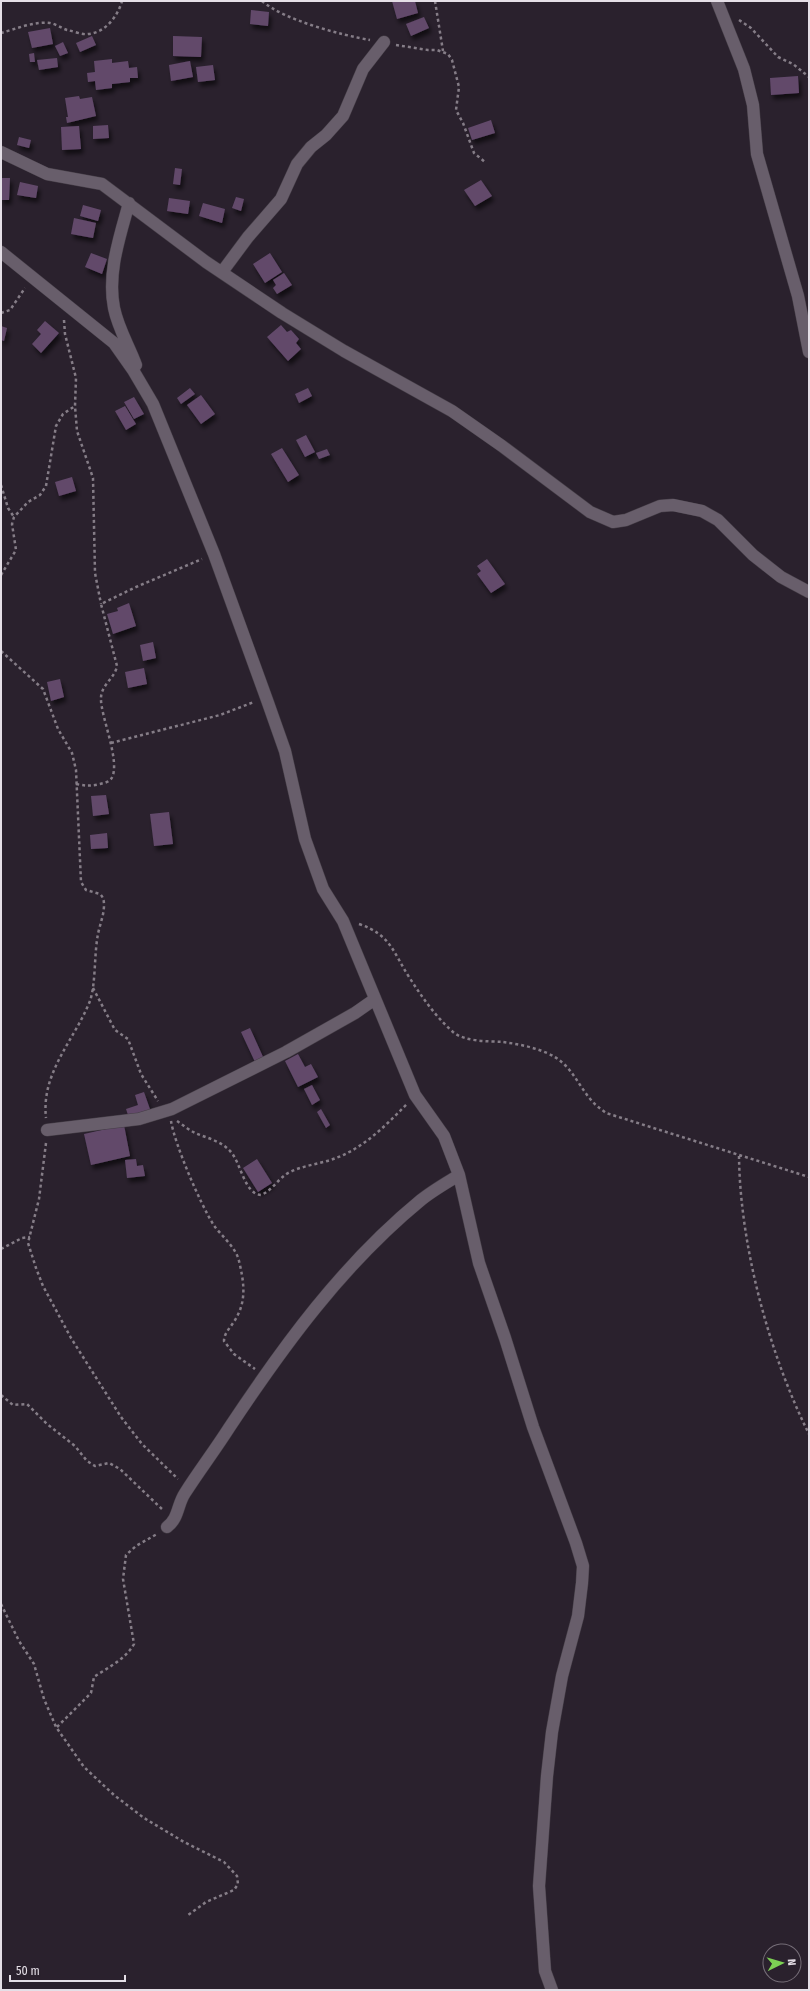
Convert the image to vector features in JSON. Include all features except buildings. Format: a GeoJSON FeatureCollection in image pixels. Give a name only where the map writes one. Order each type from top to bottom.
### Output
{"type":"FeatureCollection","features":[{"type":"Feature","properties":{"kind":"street"},"geometry":{"type":"LineString","coordinates":[[717,1],[744,69],[753,105],[757,154],[796,289],[809,352]]}},
{"type":"Feature","properties":{"kind":"street"},"geometry":{"type":"LineString","coordinates":[[222,272],[248,237],[282,200],[297,164],[311,147],[326,135],[343,116],[363,68],[384,42]]}},
{"type":"Feature","properties":{"kind":"street"},"geometry":{"type":"LineString","coordinates":[[1,152],[47,174],[102,184],[222,272],[310,331],[452,411],[502,446],[590,512],[614,522],[626,520],[660,506],[673,505],[702,512],[718,520],[781,577],[809,592]]}},
{"type":"Feature","properties":{"kind":"street"},"geometry":{"type":"LineString","coordinates":[[129,203],[115,260],[112,292],[117,319],[145,391]]}},
{"type":"Feature","properties":{"kind":"street"},"geometry":{"type":"LineString","coordinates":[[1,252],[114,343],[130,365],[153,404],[166,433],[214,554],[285,750],[296,800],[311,856],[323,889],[343,921],[374,1000],[415,1095],[444,1136],[458,1175],[478,1263],[505,1338],[533,1427],[567,1517],[583,1566],[578,1616],[562,1676],[552,1732],[542,1843],[539,1886],[544,1963],[545,1971],[552,1990]]}},
{"type":"Feature","properties":{"kind":"street"},"geometry":{"type":"LineString","coordinates":[[47,1130],[111,1124],[139,1119],[166,1111],[198,1097],[286,1052],[355,1013],[374,1000]]}},
{"type":"Feature","properties":{"kind":"street"},"geometry":{"type":"LineString","coordinates":[[170,1525],[188,1488],[264,1376],[321,1299],[354,1263],[422,1199],[458,1175]]}},
{"type":"Feature","properties":{"kind":"path"},"geometry":{"type":"LineString","coordinates":[[1,33],[42,23],[49,23],[65,29],[88,34],[98,32],[110,24],[122,1]]}},
{"type":"Feature","properties":{"kind":"path"},"geometry":{"type":"LineString","coordinates":[[262,1],[273,9],[338,34],[428,50],[443,51],[448,54],[452,60],[459,87],[456,110],[463,123],[474,153],[485,162]]}},
{"type":"Feature","properties":{"kind":"path"},"geometry":{"type":"LineString","coordinates":[[435,1],[443,51]]}},
{"type":"Feature","properties":{"kind":"path"},"geometry":{"type":"LineString","coordinates":[[723,16],[742,21],[751,28],[778,58],[793,64],[809,77]]}},
{"type":"Feature","properties":{"kind":"path"},"geometry":{"type":"LineString","coordinates":[[1,313],[10,310],[31,275]]}},
{"type":"Feature","properties":{"kind":"path"},"geometry":{"type":"LineString","coordinates":[[66,303],[65,334],[76,378],[75,406],[77,431],[93,478],[95,574],[116,666],[116,673],[105,688],[101,699],[111,743],[113,760],[112,778],[108,782],[92,786],[76,784]]}},
{"type":"Feature","properties":{"kind":"path"},"geometry":{"type":"LineString","coordinates":[[1,575],[16,550],[12,524],[14,517],[28,502],[40,495],[46,486],[56,426],[62,414],[75,406]]}},
{"type":"Feature","properties":{"kind":"path"},"geometry":{"type":"LineString","coordinates":[[1,485],[8,508],[14,517]]}},
{"type":"Feature","properties":{"kind":"path"},"geometry":{"type":"LineString","coordinates":[[101,604],[214,554]]}},
{"type":"Feature","properties":{"kind":"path"},"geometry":{"type":"LineString","coordinates":[[1,651],[43,689],[58,729],[72,753],[76,770],[81,882],[86,890],[100,894],[104,900],[104,913],[96,950],[91,999],[54,1067],[44,1104],[47,1130],[39,1199],[28,1243],[30,1254],[43,1286],[83,1358],[130,1429],[142,1444],[188,1488]]}},
{"type":"Feature","properties":{"kind":"path"},"geometry":{"type":"LineString","coordinates":[[111,743],[220,715],[254,702],[264,691]]}},
{"type":"Feature","properties":{"kind":"path"},"geometry":{"type":"LineString","coordinates":[[343,921],[369,928],[379,933],[390,942],[408,975],[432,1010],[455,1034],[474,1040],[526,1046],[548,1053],[563,1062],[575,1076],[592,1102],[606,1113],[809,1177]]}},
{"type":"Feature","properties":{"kind":"path"},"geometry":{"type":"LineString","coordinates":[[93,987],[115,1030],[128,1039],[141,1074],[155,1097],[166,1111]]}},
{"type":"Feature","properties":{"kind":"path"},"geometry":{"type":"LineString","coordinates":[[264,1376],[234,1354],[224,1341],[226,1334],[235,1322],[244,1303],[244,1288],[240,1262],[236,1252],[217,1229],[205,1207],[174,1133],[171,1117],[194,1132],[215,1141],[230,1151],[246,1183],[253,1192],[261,1195],[266,1193],[279,1179],[288,1173],[339,1157],[361,1144],[381,1131],[415,1095]]}},
{"type":"Feature","properties":{"kind":"path"},"geometry":{"type":"LineString","coordinates":[[739,1156],[740,1190],[755,1276],[771,1337],[794,1404],[809,1434]]}},
{"type":"Feature","properties":{"kind":"path"},"geometry":{"type":"LineString","coordinates":[[1,1249],[22,1238],[30,1237]]}},
{"type":"Feature","properties":{"kind":"path"},"geometry":{"type":"LineString","coordinates":[[1,1395],[13,1405],[27,1404],[47,1424],[75,1446],[82,1457],[91,1464],[95,1466],[109,1463],[120,1469],[146,1493],[170,1525],[131,1549],[126,1554],[123,1579],[134,1644],[131,1649],[107,1670],[94,1677],[91,1693],[56,1727]]}},
{"type":"Feature","properties":{"kind":"path"},"geometry":{"type":"LineString","coordinates":[[1,1604],[19,1641],[34,1664],[44,1699],[56,1727],[79,1761],[114,1795],[155,1825],[224,1862],[237,1876],[238,1884],[234,1890],[206,1902],[188,1915]]}}]}
